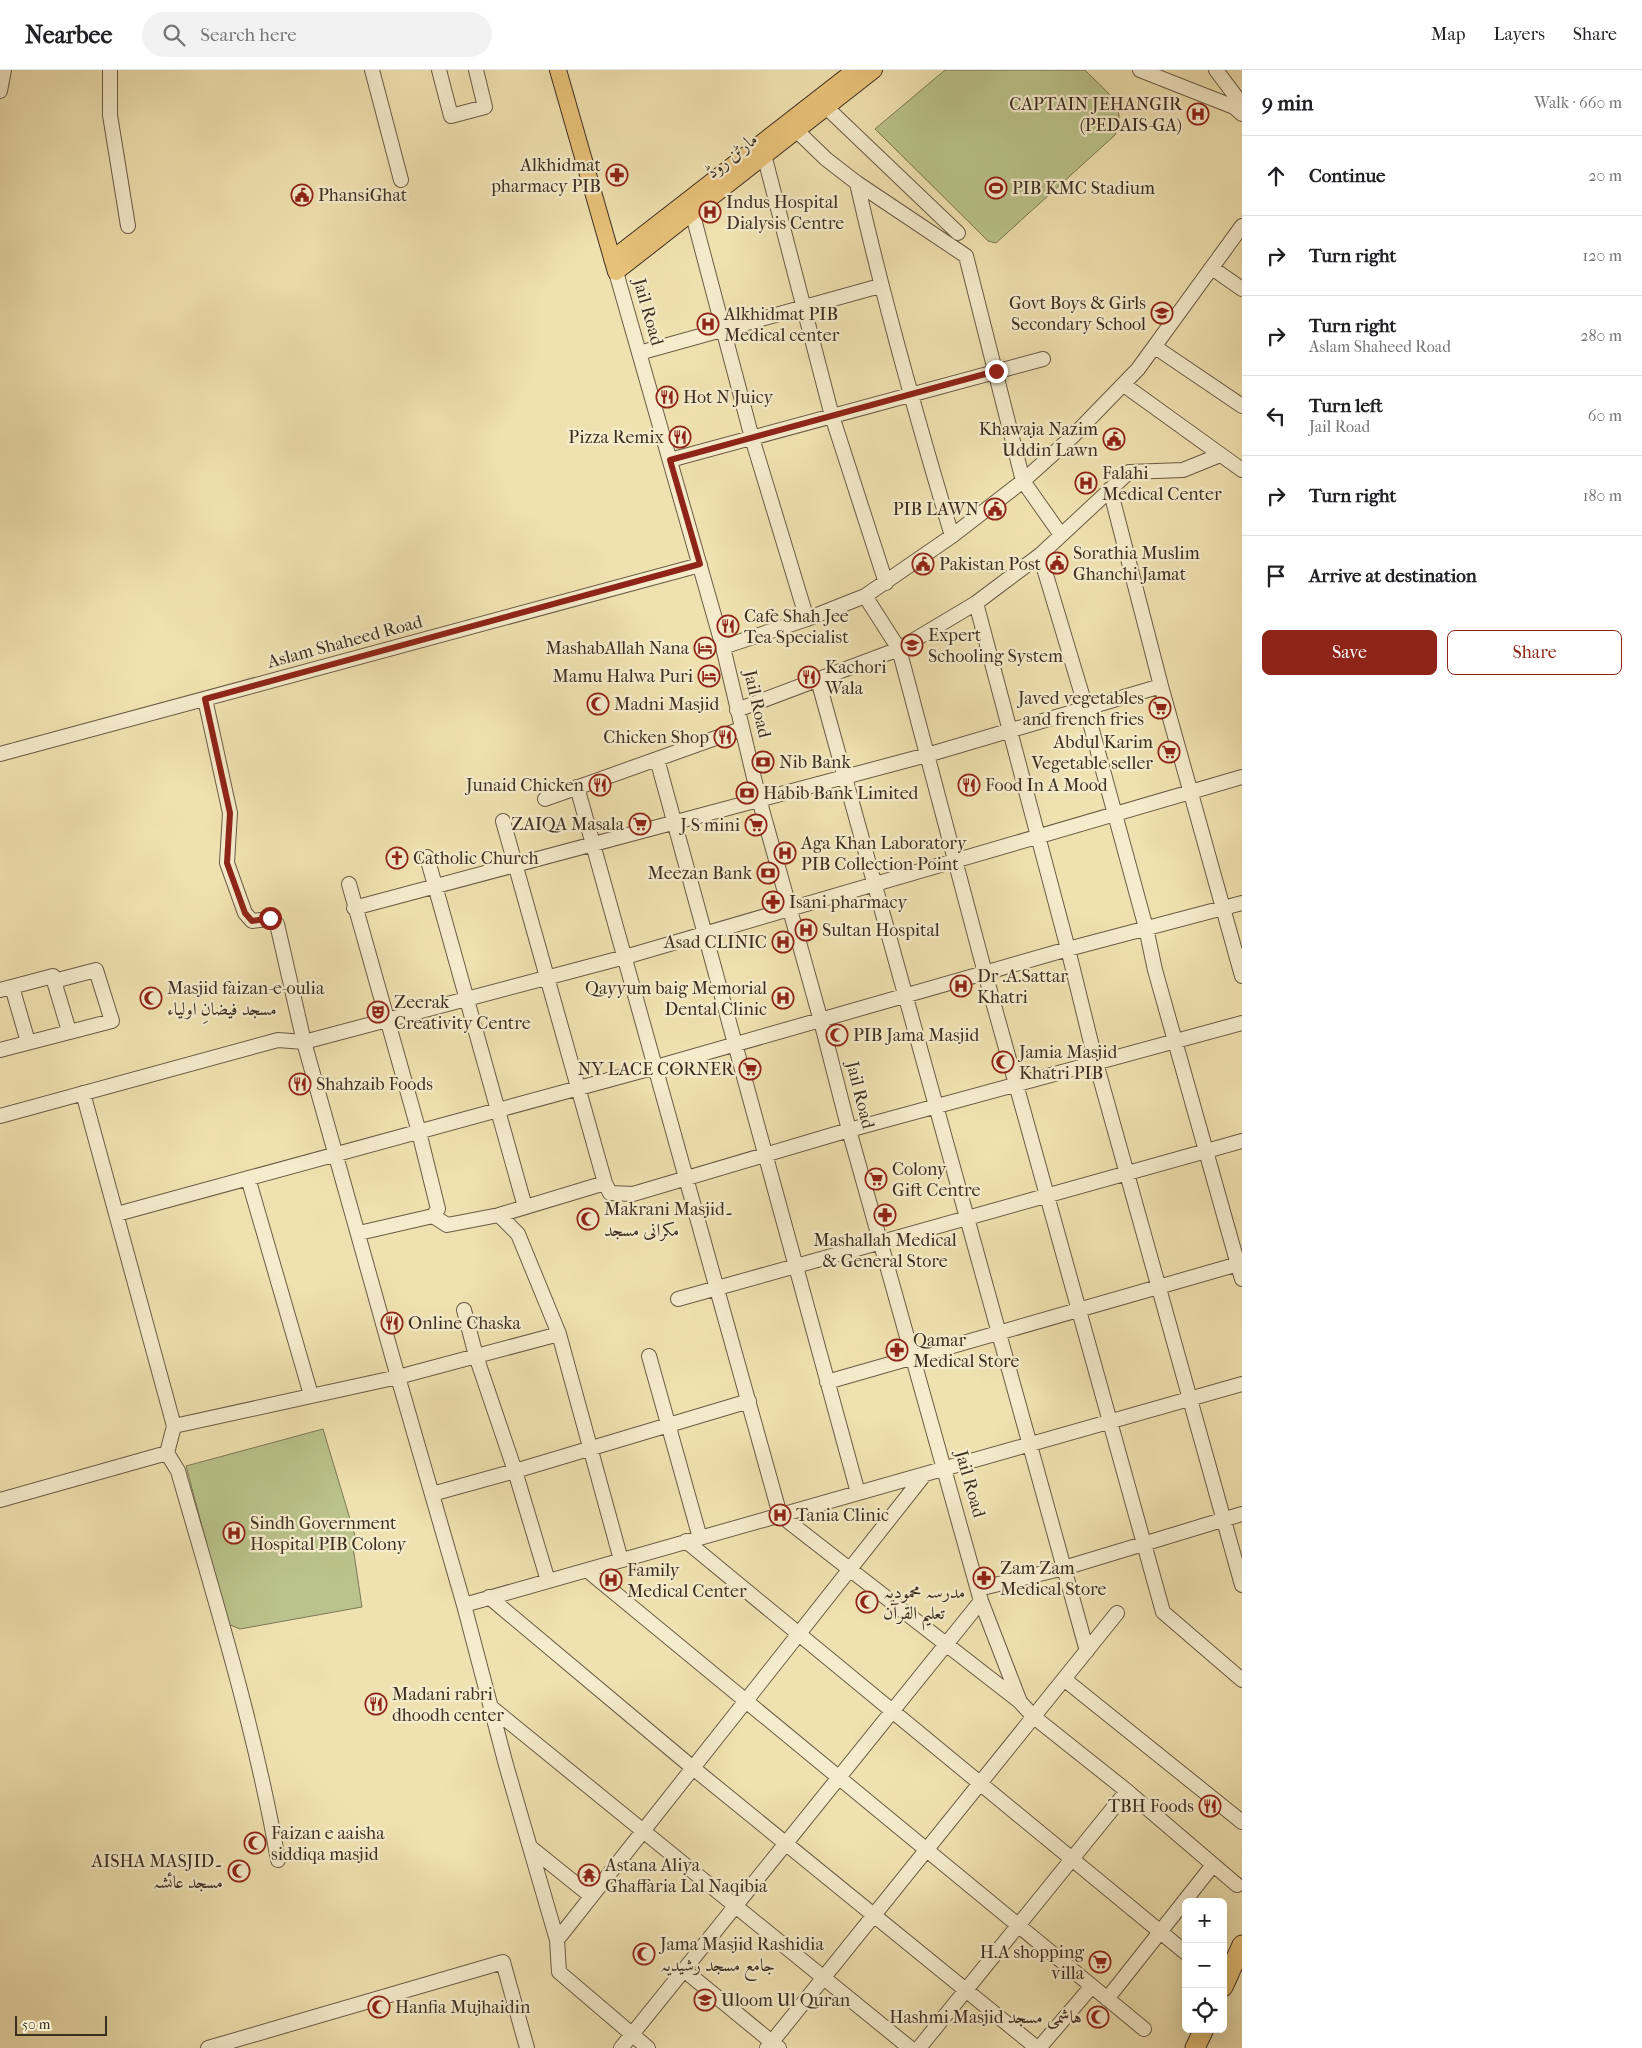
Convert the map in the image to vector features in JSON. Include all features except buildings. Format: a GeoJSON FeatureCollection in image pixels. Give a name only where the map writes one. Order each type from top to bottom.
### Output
{"type":"FeatureCollection","features":[{"type":"Feature","properties":{"kind":"highway"},"geometry":{"type":"LineString","coordinates":[[1227,1978],[1242,1945]]}},
{"type":"Feature","properties":{"kind":"highway"},"geometry":{"type":"LineString","coordinates":[[1195,2048],[1202,2033]]}},
{"type":"Feature","properties":{"kind":"main road","name":"Jail Road"},"geometry":{"type":"LineString","coordinates":[[558,70],[614,266]]}},
{"type":"Feature","properties":{"kind":"main road"},"geometry":{"type":"LineString","coordinates":[[614,266],[763,148],[855,70]]}},
{"type":"Feature","properties":{"kind":"main road","name":"مارٹن روڈ"},"geometry":{"type":"LineString","coordinates":[[763,148],[796,130],[874,70]]}},
{"type":"Feature","properties":{"kind":"street"},"geometry":{"type":"LineString","coordinates":[[0,91],[4,70]]}},
{"type":"Feature","properties":{"kind":"street"},"geometry":{"type":"LineString","coordinates":[[110,70],[110,115],[128,226]]}},
{"type":"Feature","properties":{"kind":"street"},"geometry":{"type":"LineString","coordinates":[[372,70],[401,180]]}},
{"type":"Feature","properties":{"kind":"street"},"geometry":{"type":"LineString","coordinates":[[439,70],[451,116],[484,107],[476,70]]}},
{"type":"Feature","properties":{"kind":"street"},"geometry":{"type":"LineString","coordinates":[[1140,70],[1239,106]]}},
{"type":"Feature","properties":{"kind":"street"},"geometry":{"type":"LineString","coordinates":[[1216,70],[1239,106]]}},
{"type":"Feature","properties":{"kind":"street"},"geometry":{"type":"LineString","coordinates":[[826,107],[958,232]]}},
{"type":"Feature","properties":{"kind":"street"},"geometry":{"type":"LineString","coordinates":[[796,130],[826,159],[857,183],[966,256],[1024,481],[1061,535]]}},
{"type":"Feature","properties":{"kind":"street"},"geometry":{"type":"LineString","coordinates":[[763,148],[802,308],[832,416],[886,583]]}},
{"type":"Feature","properties":{"kind":"street"},"geometry":{"type":"LineString","coordinates":[[857,183],[880,286],[909,395],[952,536]]}},
{"type":"Feature","properties":{"kind":"street"},"geometry":{"type":"LineString","coordinates":[[691,206],[752,438],[808,619]]}},
{"type":"Feature","properties":{"kind":"street"},"geometry":{"type":"LineString","coordinates":[[724,647],[808,619],[865,596],[952,536],[1024,481],[1124,385],[1155,347],[1242,226]]}},
{"type":"Feature","properties":{"kind":"street","name":"Jail Road"},"geometry":{"type":"LineString","coordinates":[[614,266],[724,647],[736,710],[821,1021],[848,1130],[914,1357],[980,1595],[1020,1702],[1034,1717],[1127,1791],[1237,1885]]}},
{"type":"Feature","properties":{"kind":"street"},"geometry":{"type":"LineString","coordinates":[[1212,268],[1242,289]]}},
{"type":"Feature","properties":{"kind":"street"},"geometry":{"type":"LineString","coordinates":[[639,353],[880,286]]}},
{"type":"Feature","properties":{"kind":"street"},"geometry":{"type":"LineString","coordinates":[[1155,347],[1242,406]]}},
{"type":"Feature","properties":{"kind":"street"},"geometry":{"type":"LineString","coordinates":[[670,460],[1043,359]]}},
{"type":"Feature","properties":{"kind":"street"},"geometry":{"type":"LineString","coordinates":[[1124,385],[1242,470]]}},
{"type":"Feature","properties":{"kind":"street"},"geometry":{"type":"LineString","coordinates":[[736,710],[899,649],[976,603],[1040,555],[1129,472],[1183,470],[1220,455]]}},
{"type":"Feature","properties":{"kind":"street"},"geometry":{"type":"LineString","coordinates":[[1110,489],[1161,686],[1242,976]]}},
{"type":"Feature","properties":{"kind":"street"},"geometry":{"type":"LineString","coordinates":[[1040,555],[1086,708],[1146,928],[1155,970],[1240,1263],[1242,1279]]}},
{"type":"Feature","properties":{"kind":"street","name":"Aslam Shaheed Road"},"geometry":{"type":"LineString","coordinates":[[0,754],[700,564]]}},
{"type":"Feature","properties":{"kind":"street"},"geometry":{"type":"LineString","coordinates":[[865,596],[899,649],[1016,1084],[1163,1612],[1242,1680]]}},
{"type":"Feature","properties":{"kind":"street"},"geometry":{"type":"LineString","coordinates":[[976,603],[1068,949],[1096,1063],[1242,1585]]}},
{"type":"Feature","properties":{"kind":"street"},"geometry":{"type":"LineString","coordinates":[[818,680],[1087,1651]]}},
{"type":"Feature","properties":{"kind":"street"},"geometry":{"type":"LineString","coordinates":[[354,908],[927,755],[1161,686]]}},
{"type":"Feature","properties":{"kind":"street"},"geometry":{"type":"LineString","coordinates":[[205,699],[230,813],[227,863],[245,913],[252,921],[270,918],[277,924],[304,1042],[464,1604],[557,1940],[559,1972],[648,2048]]}},
{"type":"Feature","properties":{"kind":"street"},"geometry":{"type":"LineString","coordinates":[[545,799],[741,729]]}},
{"type":"Feature","properties":{"kind":"street"},"geometry":{"type":"LineString","coordinates":[[657,759],[858,1493]]}},
{"type":"Feature","properties":{"kind":"street"},"geometry":{"type":"LineString","coordinates":[[0,1116],[278,1040],[304,1042],[546,976],[625,957],[1039,838],[1190,791],[1242,777]]}},
{"type":"Feature","properties":{"kind":"street"},"geometry":{"type":"LineString","coordinates":[[577,787],[780,1515],[1020,1702]]}},
{"type":"Feature","properties":{"kind":"street"},"geometry":{"type":"LineString","coordinates":[[503,822],[605,1183],[610,1193],[632,1194],[848,1130],[1242,1023]]}},
{"type":"Feature","properties":{"kind":"street"},"geometry":{"type":"LineString","coordinates":[[427,857],[525,1207]]}},
{"type":"Feature","properties":{"kind":"street"},"geometry":{"type":"LineString","coordinates":[[349,884],[354,908],[419,1132],[438,1210],[433,1216],[359,1233]]}},
{"type":"Feature","properties":{"kind":"street"},"geometry":{"type":"LineString","coordinates":[[117,1214],[736,1045],[1068,949],[1242,903]]}},
{"type":"Feature","properties":{"kind":"street"},"geometry":{"type":"LineString","coordinates":[[0,1050],[112,1021],[96,970],[54,981]]}},
{"type":"Feature","properties":{"kind":"street"},"geometry":{"type":"LineString","coordinates":[[28,1042],[6,988],[53,976],[69,1031]]}},
{"type":"Feature","properties":{"kind":"street"},"geometry":{"type":"LineString","coordinates":[[83,1094],[174,1426],[167,1453],[178,1471],[242,1698],[266,1788],[278,1860]]}},
{"type":"Feature","properties":{"kind":"street"},"geometry":{"type":"LineString","coordinates":[[678,1299],[1242,1141]]}},
{"type":"Feature","properties":{"kind":"street"},"geometry":{"type":"LineString","coordinates":[[248,1178],[311,1395]]}},
{"type":"Feature","properties":{"kind":"street"},"geometry":{"type":"LineString","coordinates":[[433,1216],[447,1225],[499,1215],[605,1183]]}},
{"type":"Feature","properties":{"kind":"street"},"geometry":{"type":"LineString","coordinates":[[499,1215],[518,1234],[559,1334],[621,1560]]}},
{"type":"Feature","properties":{"kind":"street"},"geometry":{"type":"LineString","coordinates":[[827,1382],[1240,1263]]}},
{"type":"Feature","properties":{"kind":"street"},"geometry":{"type":"LineString","coordinates":[[464,1310],[476,1356],[515,1471],[548,1581]]}},
{"type":"Feature","properties":{"kind":"street"},"geometry":{"type":"LineString","coordinates":[[174,1426],[398,1377],[559,1334]]}},
{"type":"Feature","properties":{"kind":"street"},"geometry":{"type":"LineString","coordinates":[[649,1356],[670,1424],[693,1540],[799,1634],[1182,1950]]}},
{"type":"Feature","properties":{"kind":"street"},"geometry":{"type":"LineString","coordinates":[[464,1604],[1242,1384]]}},
{"type":"Feature","properties":{"kind":"street"},"geometry":{"type":"LineString","coordinates":[[432,1494],[748,1401]]}},
{"type":"Feature","properties":{"kind":"street"},"geometry":{"type":"LineString","coordinates":[[0,1500],[167,1453]]}},
{"type":"Feature","properties":{"kind":"street"},"geometry":{"type":"LineString","coordinates":[[557,1940],[925,1474]]}},
{"type":"Feature","properties":{"kind":"street"},"geometry":{"type":"LineString","coordinates":[[621,2048],[893,1711],[946,1644],[980,1595],[1143,1543],[1242,1514]]}},
{"type":"Feature","properties":{"kind":"street"},"geometry":{"type":"LineString","coordinates":[[587,1570],[1144,2029]]}},
{"type":"Feature","properties":{"kind":"street"},"geometry":{"type":"LineString","coordinates":[[489,1597],[693,1768],[1038,2048],[1092,1986]]}},
{"type":"Feature","properties":{"kind":"street"},"geometry":{"type":"LineString","coordinates":[[684,1970],[772,2046],[823,1978],[1117,1613]]}},
{"type":"Feature","properties":{"kind":"street"},"geometry":{"type":"LineString","coordinates":[[1064,1679],[1242,1822]]}},
{"type":"Feature","properties":{"kind":"street"},"geometry":{"type":"LineString","coordinates":[[492,1708],[910,2048]]}},
{"type":"Feature","properties":{"kind":"street"},"geometry":{"type":"LineString","coordinates":[[919,2048],[1127,1791]]}},
{"type":"Feature","properties":{"kind":"street"},"geometry":{"type":"LineString","coordinates":[[530,1847],[591,1896]]}},
{"type":"Feature","properties":{"kind":"street"},"geometry":{"type":"LineString","coordinates":[[1107,1999],[1213,1864]]}},
{"type":"Feature","properties":{"kind":"street"},"geometry":{"type":"LineString","coordinates":[[208,2048],[503,1962],[527,2048]]}},
{"type":"Feature","properties":{"kind":"green space","name":"PIB KMC Stadium"},"geometry":{"type":"Polygon","coordinates":[[[945,70],[1085,70],[1107,91],[1117,107],[1119,124],[1115,135],[996,243],[988,241],[875,129],[945,70]]]}},
{"type":"Feature","properties":{"kind":"green space"},"geometry":{"type":"Polygon","coordinates":[[[323,1429],[356,1539],[353,1547],[362,1607],[240,1629],[228,1624],[186,1466],[323,1429]]]}},
{"type":"Feature","properties":{"kind":"place","name":"CAPTAIN JEHANGIR (PEDAIS-GA)"},"geometry":{"type":"Point","coordinates":[1198,114]}},
{"type":"Feature","properties":{"kind":"place","name":"Alkhidmat pharmacy PIB"},"geometry":{"type":"Point","coordinates":[617,175]}},
{"type":"Feature","properties":{"kind":"place","name":"PIB KMC Stadium"},"geometry":{"type":"Point","coordinates":[996,188]}},
{"type":"Feature","properties":{"kind":"place","name":"PhansiGhat"},"geometry":{"type":"Point","coordinates":[302,195]}},
{"type":"Feature","properties":{"kind":"place","name":"Indus Hospital Dialysis Centre"},"geometry":{"type":"Point","coordinates":[710,212]}},
{"type":"Feature","properties":{"kind":"place","name":"Govt Boys & Girls Secondary School"},"geometry":{"type":"Point","coordinates":[1162,313]}},
{"type":"Feature","properties":{"kind":"place","name":"Alkhidmat PIB Medical center"},"geometry":{"type":"Point","coordinates":[708,324]}},
{"type":"Feature","properties":{"kind":"place","name":"Hot N Juicy"},"geometry":{"type":"Point","coordinates":[667,397]}},
{"type":"Feature","properties":{"kind":"place","name":"Pizza Remix"},"geometry":{"type":"Point","coordinates":[680,437]}},
{"type":"Feature","properties":{"kind":"place","name":"Khawaja Nazim Uddin Lawn"},"geometry":{"type":"Point","coordinates":[1114,439]}},
{"type":"Feature","properties":{"kind":"place","name":"Falahi Medical Center"},"geometry":{"type":"Point","coordinates":[1086,483]}},
{"type":"Feature","properties":{"kind":"place","name":"PIB LAWN"},"geometry":{"type":"Point","coordinates":[995,509]}},
{"type":"Feature","properties":{"kind":"place","name":"Sorathia Muslim Ghanchi Jamat"},"geometry":{"type":"Point","coordinates":[1057,563]}},
{"type":"Feature","properties":{"kind":"place","name":"Pakistan Post"},"geometry":{"type":"Point","coordinates":[923,564]}},
{"type":"Feature","properties":{"kind":"place","name":"Cafe Shah Jee Tea Specialist"},"geometry":{"type":"Point","coordinates":[728,626]}},
{"type":"Feature","properties":{"kind":"place","name":"Expert Schooling System"},"geometry":{"type":"Point","coordinates":[912,645]}},
{"type":"Feature","properties":{"kind":"place","name":"MashabAllah Nana"},"geometry":{"type":"Point","coordinates":[705,648]}},
{"type":"Feature","properties":{"kind":"place","name":"Mamu Halwa Puri"},"geometry":{"type":"Point","coordinates":[709,676]}},
{"type":"Feature","properties":{"kind":"place","name":"Kachori Wala"},"geometry":{"type":"Point","coordinates":[809,677]}},
{"type":"Feature","properties":{"kind":"place","name":"Madni Masjid"},"geometry":{"type":"Point","coordinates":[598,704]}},
{"type":"Feature","properties":{"kind":"place","name":"Javed vegetables and french fries"},"geometry":{"type":"Point","coordinates":[1160,708]}},
{"type":"Feature","properties":{"kind":"place","name":"Chicken Shop"},"geometry":{"type":"Point","coordinates":[725,737]}},
{"type":"Feature","properties":{"kind":"place","name":"Abdul Karim Vegetable seller"},"geometry":{"type":"Point","coordinates":[1169,752]}},
{"type":"Feature","properties":{"kind":"place","name":"Nib Bank"},"geometry":{"type":"Point","coordinates":[763,762]}},
{"type":"Feature","properties":{"kind":"place","name":"Junaid Chicken"},"geometry":{"type":"Point","coordinates":[600,785]}},
{"type":"Feature","properties":{"kind":"place","name":"Food In A Mood"},"geometry":{"type":"Point","coordinates":[969,785]}},
{"type":"Feature","properties":{"kind":"place","name":"Habib Bank Limited"},"geometry":{"type":"Point","coordinates":[747,793]}},
{"type":"Feature","properties":{"kind":"place","name":"ZAIQA Masala"},"geometry":{"type":"Point","coordinates":[640,824]}},
{"type":"Feature","properties":{"kind":"place","name":"J S mini"},"geometry":{"type":"Point","coordinates":[756,825]}},
{"type":"Feature","properties":{"kind":"place","name":"Aga Khan Laboratory PIB Collection Point"},"geometry":{"type":"Point","coordinates":[785,853]}},
{"type":"Feature","properties":{"kind":"place","name":"Catholic Church"},"geometry":{"type":"Point","coordinates":[397,858]}},
{"type":"Feature","properties":{"kind":"place","name":"Meezan Bank"},"geometry":{"type":"Point","coordinates":[768,873]}},
{"type":"Feature","properties":{"kind":"place","name":"Isani pharmacy"},"geometry":{"type":"Point","coordinates":[773,902]}},
{"type":"Feature","properties":{"kind":"place","name":"Sultan Hospital"},"geometry":{"type":"Point","coordinates":[806,930]}},
{"type":"Feature","properties":{"kind":"place","name":"Asad CLINIC"},"geometry":{"type":"Point","coordinates":[783,942]}},
{"type":"Feature","properties":{"kind":"place","name":"Dr .A.Sattar Khatri"},"geometry":{"type":"Point","coordinates":[961,986]}},
{"type":"Feature","properties":{"kind":"place","name":"Masjid faizan-e-oulia مسجد فیضانِ اولیاء"},"geometry":{"type":"Point","coordinates":[151,998]}},
{"type":"Feature","properties":{"kind":"place","name":"Qayyum baig Memorial Dental Clinic"},"geometry":{"type":"Point","coordinates":[783,998]}},
{"type":"Feature","properties":{"kind":"place","name":"Zeerak Creativity Centre"},"geometry":{"type":"Point","coordinates":[378,1012]}},
{"type":"Feature","properties":{"kind":"place","name":"PIB Jama Masjid"},"geometry":{"type":"Point","coordinates":[837,1035]}},
{"type":"Feature","properties":{"kind":"place","name":"Jamia Masjid Khatri PIB"},"geometry":{"type":"Point","coordinates":[1003,1062]}},
{"type":"Feature","properties":{"kind":"place","name":"NY LACE CORNER"},"geometry":{"type":"Point","coordinates":[750,1069]}},
{"type":"Feature","properties":{"kind":"place","name":"Shahzaib Foods"},"geometry":{"type":"Point","coordinates":[300,1084]}},
{"type":"Feature","properties":{"kind":"place","name":"Colony Gift Centre"},"geometry":{"type":"Point","coordinates":[876,1179]}},
{"type":"Feature","properties":{"kind":"place","name":"Mashallah Medical & General Store"},"geometry":{"type":"Point","coordinates":[885,1215]}},
{"type":"Feature","properties":{"kind":"place","name":"Makrani Masjid۔ مکرانی مسجد"},"geometry":{"type":"Point","coordinates":[588,1219]}},
{"type":"Feature","properties":{"kind":"place","name":"Online Chaska"},"geometry":{"type":"Point","coordinates":[392,1323]}},
{"type":"Feature","properties":{"kind":"place","name":"Qamar Medical Store"},"geometry":{"type":"Point","coordinates":[897,1350]}},
{"type":"Feature","properties":{"kind":"place","name":"Tania Clinic"},"geometry":{"type":"Point","coordinates":[780,1515]}},
{"type":"Feature","properties":{"kind":"place","name":"Sindh Government Hospital PIB Colony"},"geometry":{"type":"Point","coordinates":[234,1533]}},
{"type":"Feature","properties":{"kind":"place","name":"Zam Zam Medical Store"},"geometry":{"type":"Point","coordinates":[984,1578]}},
{"type":"Feature","properties":{"kind":"place","name":"Family Medical Center"},"geometry":{"type":"Point","coordinates":[611,1580]}},
{"type":"Feature","properties":{"kind":"place","name":"مدرسہ محمودیہ تعلیم القرآن"},"geometry":{"type":"Point","coordinates":[867,1602]}},
{"type":"Feature","properties":{"kind":"place","name":"Madani rabri dhoodh center"},"geometry":{"type":"Point","coordinates":[376,1704]}},
{"type":"Feature","properties":{"kind":"place","name":"TBH Foods"},"geometry":{"type":"Point","coordinates":[1210,1806]}},
{"type":"Feature","properties":{"kind":"place","name":"Faizan e aaisha siddiqa masjid"},"geometry":{"type":"Point","coordinates":[255,1843]}},
{"type":"Feature","properties":{"kind":"place","name":"AISHA MASJID۔ مسجد عائشہ"},"geometry":{"type":"Point","coordinates":[239,1871]}},
{"type":"Feature","properties":{"kind":"place","name":"Astana Aliya Ghaffaria Lal Naqibia"},"geometry":{"type":"Point","coordinates":[589,1875]}},
{"type":"Feature","properties":{"kind":"place","name":"Jama Masjid Rashidia جامع مسجد رشیدیہ"},"geometry":{"type":"Point","coordinates":[644,1954]}},
{"type":"Feature","properties":{"kind":"place","name":"H.A shopping villa"},"geometry":{"type":"Point","coordinates":[1100,1962]}},
{"type":"Feature","properties":{"kind":"place","name":"Uloom Ul Quran"},"geometry":{"type":"Point","coordinates":[705,2000]}},
{"type":"Feature","properties":{"kind":"place","name":"Hanfia Mujhaidin"},"geometry":{"type":"Point","coordinates":[379,2007]}},
{"type":"Feature","properties":{"kind":"place","name":"Hashmi Masjid ہاشمی مسجد"},"geometry":{"type":"Point","coordinates":[1098,2017]}},
{"type":"Feature","properties":{"kind":"route"},"geometry":{"type":"LineString","coordinates":[[270,918],[252,921],[245,913],[227,863],[230,813],[205,699],[700,564],[670,460],[996,371]]}}]}
